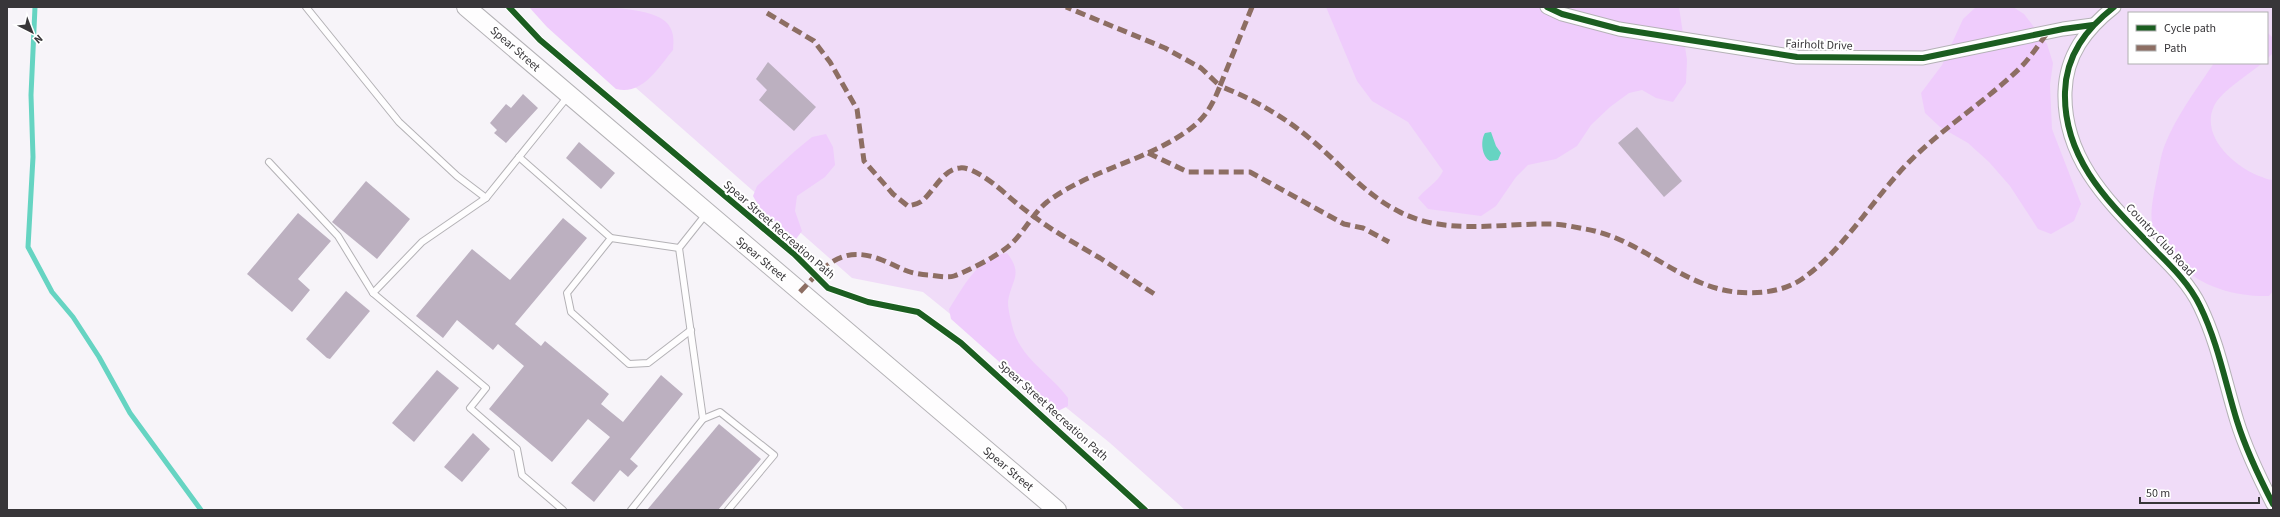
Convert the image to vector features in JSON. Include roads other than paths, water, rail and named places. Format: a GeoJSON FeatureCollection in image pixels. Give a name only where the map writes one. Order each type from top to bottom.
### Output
{"type":"FeatureCollection","features":[{"type":"Feature","properties":{"kind":"main road","name":"Spear Street"},"geometry":{"type":"LineString","coordinates":[[466,7],[1057,510]]}},
{"type":"Feature","properties":{"kind":"street","name":"Fairholt Drive"},"geometry":{"type":"LineString","coordinates":[[1547,7],[1562,14],[1619,30],[1797,57],[1923,58],[2063,29],[2093,25]]}},
{"type":"Feature","properties":{"kind":"street","name":"Country Club Road"},"geometry":{"type":"LineString","coordinates":[[2114,7],[2093,25],[2073,53],[2067,70],[2065,86],[2066,118],[2074,148],[2101,190],[2116,210],[2177,272],[2200,305],[2219,354],[2243,440],[2273,504]]}},
{"type":"Feature","properties":{"kind":"lane"},"geometry":{"type":"LineString","coordinates":[[306,7],[399,122],[457,176],[486,198]]}},
{"type":"Feature","properties":{"kind":"lane"},"geometry":{"type":"LineString","coordinates":[[373,293],[422,242],[486,198],[569,95]]}},
{"type":"Feature","properties":{"kind":"lane"},"geometry":{"type":"LineString","coordinates":[[519,157],[611,238],[680,248]]}},
{"type":"Feature","properties":{"kind":"lane"},"geometry":{"type":"LineString","coordinates":[[269,162],[338,236],[373,293],[486,388],[470,408],[517,449],[522,475],[563,510]]}},
{"type":"Feature","properties":{"kind":"lane"},"geometry":{"type":"LineString","coordinates":[[703,419],[680,248],[707,213]]}},
{"type":"Feature","properties":{"kind":"lane"},"geometry":{"type":"LineString","coordinates":[[611,238],[566,293],[571,312],[629,364],[648,363],[691,330]]}},
{"type":"Feature","properties":{"kind":"lane"},"geometry":{"type":"LineString","coordinates":[[631,510],[703,419],[720,412],[774,455],[728,510]]}},
{"type":"Feature","properties":{"kind":"waterway"},"geometry":{"type":"LineString","coordinates":[[35,7],[31,95],[33,157],[28,247],[52,292],[73,317],[99,357],[130,413],[201,510]]}}]}
